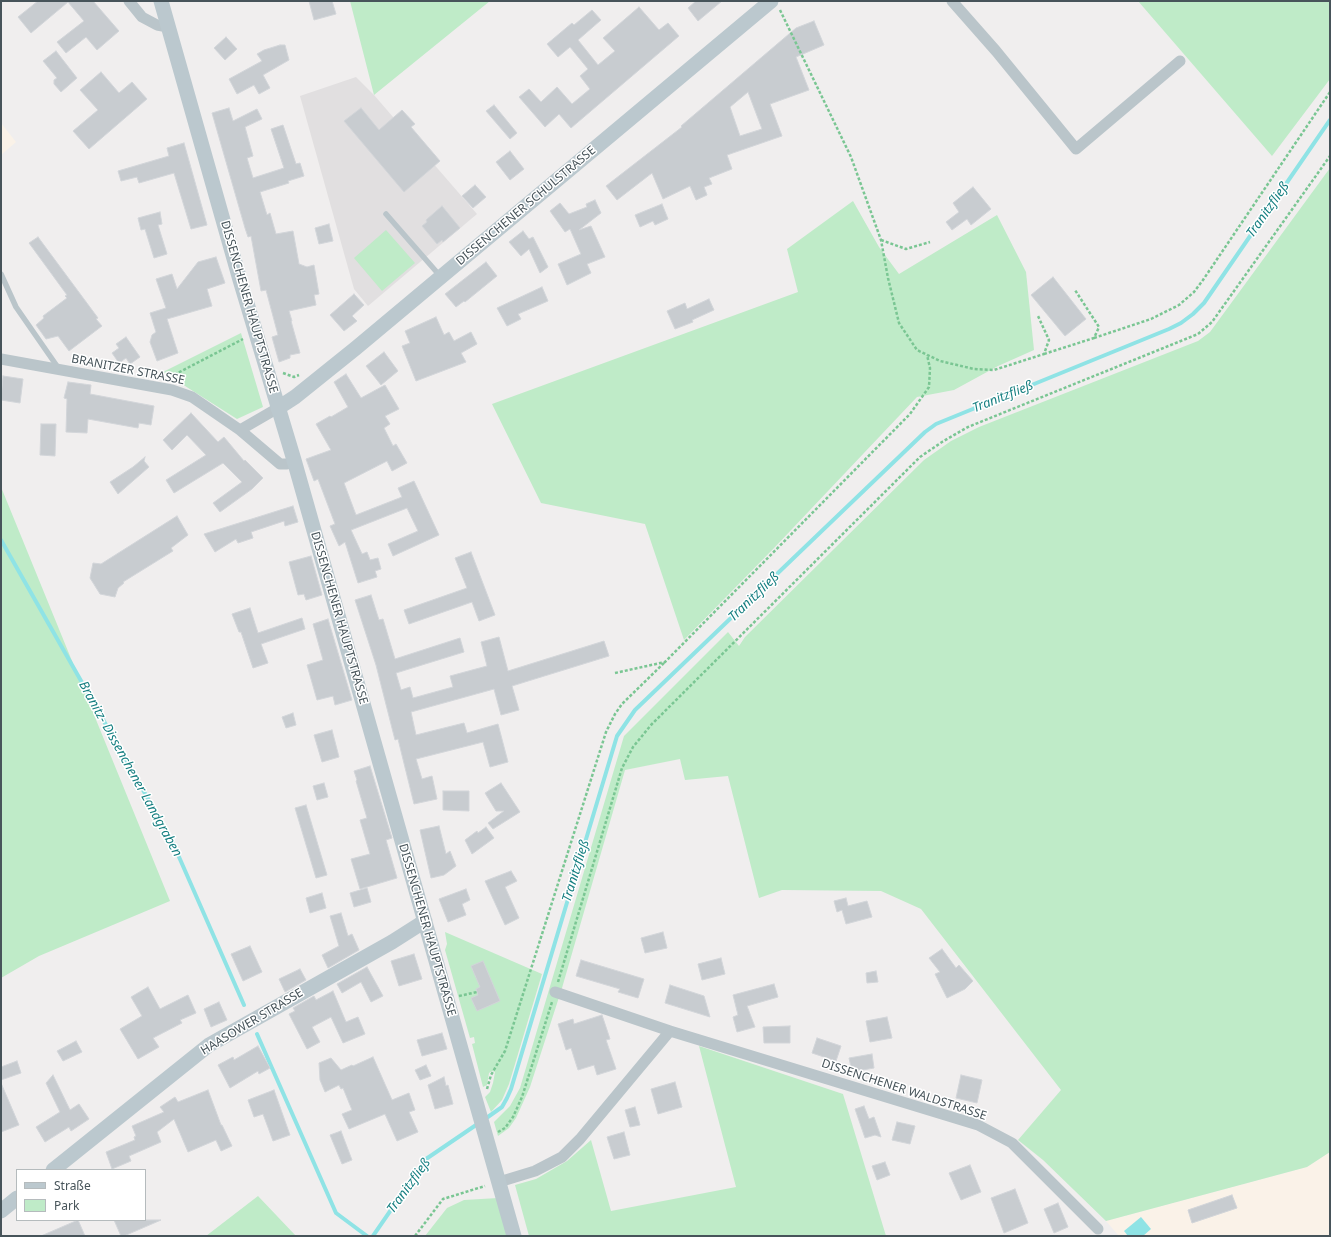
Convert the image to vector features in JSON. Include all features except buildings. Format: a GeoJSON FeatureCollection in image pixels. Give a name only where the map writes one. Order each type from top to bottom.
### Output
{"type":"FeatureCollection","features":[{"type":"Feature","properties":{"kind":"main road","name":"DISSENCHENER HAUPTSTRASSE"},"geometry":{"type":"LineString","coordinates":[[161,1],[294,460],[514,1236]]}},
{"type":"Feature","properties":{"kind":"main road","name":"DISSENCHENER SCHULSTRASSE"},"geometry":{"type":"LineString","coordinates":[[278,408],[295,397],[356,348],[775,5]]}},
{"type":"Feature","properties":{"kind":"main road","name":"HAASOWER STRASSE"},"geometry":{"type":"LineString","coordinates":[[54,1169],[209,1045],[392,942],[425,921]]}},
{"type":"Feature","properties":{"kind":"main road"},"geometry":{"type":"LineString","coordinates":[[1,1211],[16,1199]]}},
{"type":"Feature","properties":{"kind":"street"},"geometry":{"type":"LineString","coordinates":[[129,1],[142,17],[157,25],[168,27]]}},
{"type":"Feature","properties":{"kind":"street"},"geometry":{"type":"LineString","coordinates":[[952,1],[996,51],[1076,149],[1180,61]]}},
{"type":"Feature","properties":{"kind":"street","name":"BRANITZER STRASSE"},"geometry":{"type":"LineString","coordinates":[[1,359],[172,390],[192,397],[240,430],[280,464],[287,464],[294,460]]}},
{"type":"Feature","properties":{"kind":"street"},"geometry":{"type":"LineString","coordinates":[[240,430],[278,408]]}},
{"type":"Feature","properties":{"kind":"street","name":"DISSENCHENER WALDSTRASSE"},"geometry":{"type":"LineString","coordinates":[[555,992],[670,1031],[978,1125],[1012,1143],[1098,1229]]}},
{"type":"Feature","properties":{"kind":"street"},"geometry":{"type":"LineString","coordinates":[[499,1182],[535,1171],[562,1157],[580,1139],[670,1031]]}},
{"type":"Feature","properties":{"kind":"lane"},"geometry":{"type":"LineString","coordinates":[[386,214],[441,277]]}},
{"type":"Feature","properties":{"kind":"lane"},"geometry":{"type":"LineString","coordinates":[[1,274],[16,307],[60,370]]}},
{"type":"Feature","properties":{"kind":"path"},"geometry":{"type":"LineString","coordinates":[[775,5],[850,157],[882,240],[888,278],[899,323],[917,350],[940,361],[974,369],[994,370],[1151,320],[1179,305],[1194,292],[1330,92]]}},
{"type":"Feature","properties":{"kind":"path"},"geometry":{"type":"LineString","coordinates":[[486,1135],[505,1128],[513,1117],[522,1097],[622,768],[633,747],[651,725],[920,457],[968,427],[1198,334],[1212,322],[1330,156]]}},
{"type":"Feature","properties":{"kind":"path"},"geometry":{"type":"LineString","coordinates":[[882,240],[906,249],[930,242]]}},
{"type":"Feature","properties":{"kind":"path"},"geometry":{"type":"LineString","coordinates":[[1075,290],[1099,327],[1094,338]]}},
{"type":"Feature","properties":{"kind":"path"},"geometry":{"type":"LineString","coordinates":[[1038,316],[1049,340],[1044,354]]}},
{"type":"Feature","properties":{"kind":"path"},"geometry":{"type":"LineString","coordinates":[[152,387],[247,337]]}},
{"type":"Feature","properties":{"kind":"path"},"geometry":{"type":"LineString","coordinates":[[477,1105],[488,1088],[491,1075],[505,1051],[606,732],[615,714],[622,704],[910,414],[929,387],[930,368],[927,355]]}},
{"type":"Feature","properties":{"kind":"path"},"geometry":{"type":"LineString","coordinates":[[615,673],[665,662]]}},
{"type":"Feature","properties":{"kind":"path"},"geometry":{"type":"LineString","coordinates":[[415,1236],[443,1199],[499,1182]]}},
{"type":"Feature","properties":{"kind":"shaded area"},"geometry":{"type":"Polygon","coordinates":[[[356,77],[374,95],[477,214],[368,306],[354,289],[300,96],[356,77]]]}},
{"type":"Feature","properties":{"kind":"shaded area"},"geometry":{"type":"Polygon","coordinates":[[[1,123],[16,142],[1,155],[1,123]]]}},
{"type":"Feature","properties":{"kind":"shaded area"},"geometry":{"type":"Polygon","coordinates":[[[1330,1152],[1330,1236],[1119,1236],[1106,1221],[1307,1167],[1330,1152]]]}},
{"type":"Feature","properties":{"kind":"green space"},"geometry":{"type":"Polygon","coordinates":[[[350,1],[490,1],[374,95],[350,1]]]}},
{"type":"Feature","properties":{"kind":"green space"},"geometry":{"type":"Polygon","coordinates":[[[1138,1],[1330,1],[1330,79],[1272,156],[1138,1]]]}},
{"type":"Feature","properties":{"kind":"green space"},"geometry":{"type":"Polygon","coordinates":[[[1330,168],[1330,1152],[1307,1167],[1106,1221],[1043,1160],[1018,1140],[1061,1090],[921,909],[881,891],[782,890],[759,898],[728,776],[685,780],[680,759],[625,770],[562,988],[530,1087],[516,1118],[509,1128],[498,1136],[494,1122],[510,1106],[520,1088],[624,736],[728,632],[739,646],[745,637],[924,460],[951,441],[979,427],[1198,341],[1210,332],[1330,168]]]}},
{"type":"Feature","properties":{"kind":"green space"},"geometry":{"type":"Polygon","coordinates":[[[853,201],[879,247],[899,274],[997,215],[1026,272],[1034,350],[998,366],[954,390],[917,397],[775,547],[684,640],[645,524],[541,503],[492,404],[798,292],[787,249],[853,201]]]}},
{"type":"Feature","properties":{"kind":"green space"},"geometry":{"type":"Polygon","coordinates":[[[386,230],[415,263],[382,291],[354,258],[386,230]]]}},
{"type":"Feature","properties":{"kind":"green space"},"geometry":{"type":"Polygon","coordinates":[[[241,333],[263,407],[237,419],[163,372],[241,333]]]}},
{"type":"Feature","properties":{"kind":"green space"},"geometry":{"type":"Polygon","coordinates":[[[1,487],[170,901],[39,956],[1,978],[1,487]]]}},
{"type":"Feature","properties":{"kind":"green space"},"geometry":{"type":"Polygon","coordinates":[[[445,932],[542,974],[509,1084],[502,1100],[491,1112],[485,1097],[490,1092],[495,1072],[492,1071],[489,1073],[487,1085],[483,1087],[472,1044],[475,1043],[474,1037],[470,1038],[445,950],[447,944],[445,932]]]}},
{"type":"Feature","properties":{"kind":"green space"},"geometry":{"type":"Polygon","coordinates":[[[699,1046],[843,1094],[886,1236],[529,1236],[515,1185],[536,1179],[567,1161],[591,1140],[611,1211],[736,1187],[699,1046]]]}},
{"type":"Feature","properties":{"kind":"green space"},"geometry":{"type":"Polygon","coordinates":[[[258,1196],[296,1236],[206,1236],[258,1196]]]}},
{"type":"Feature","properties":{"kind":"green space"},"geometry":{"type":"Polygon","coordinates":[[[498,1198],[509,1236],[425,1236],[447,1208],[464,1200],[498,1198]]]}},
{"type":"Feature","properties":{"kind":"water"},"geometry":{"type":"Polygon","coordinates":[[[1141,1217],[1151,1229],[1143,1236],[1128,1236],[1124,1231],[1141,1217]]]}},
{"type":"Feature","properties":{"kind":"waterway","name":"Tranitzfließ"},"geometry":{"type":"LineString","coordinates":[[485,1119],[502,1107],[511,1089],[617,736],[635,710],[925,432],[936,424],[1169,329],[1181,323],[1193,314],[1204,303],[1330,120]]}},
{"type":"Feature","properties":{"kind":"waterway","name":"Branitz- Dissenchener Landgraben"},"geometry":{"type":"LineString","coordinates":[[1,540],[172,841],[244,1005]]}},
{"type":"Feature","properties":{"kind":"waterway"},"geometry":{"type":"LineString","coordinates":[[257,1034],[336,1213],[367,1236]]}},
{"type":"Feature","properties":{"kind":"waterway","name":"Tranitzfließ"},"geometry":{"type":"LineString","coordinates":[[373,1236],[426,1159],[479,1123]]}}]}
